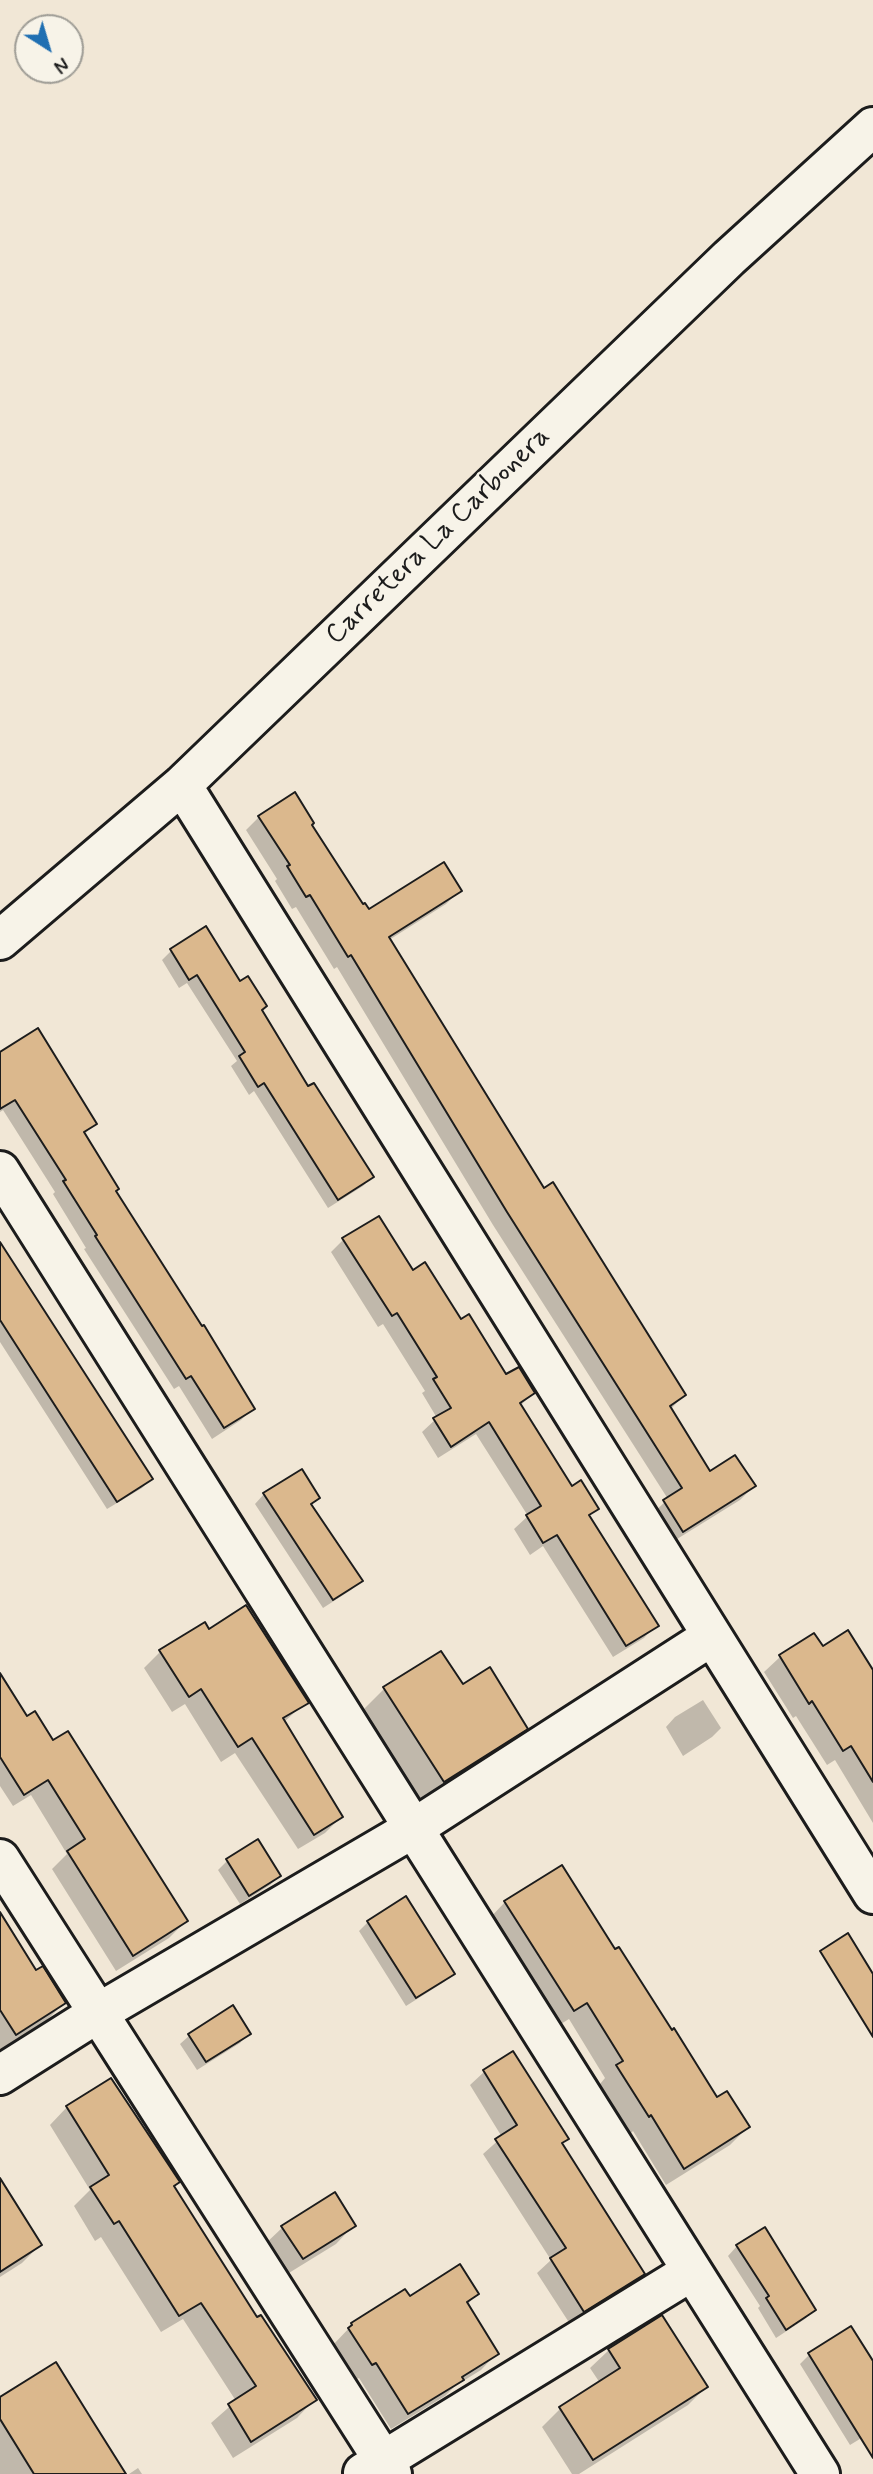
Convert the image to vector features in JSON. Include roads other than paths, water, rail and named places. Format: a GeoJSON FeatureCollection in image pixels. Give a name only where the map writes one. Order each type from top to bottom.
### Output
{"type":"FeatureCollection","features":[{"type":"Feature","properties":{"kind":"street","name":"Carretera La Carbonera"},"geometry":{"type":"LineString","coordinates":[[0,940],[182,785],[729,258],[873,127]]}},
{"type":"Feature","properties":{"kind":"street"},"geometry":{"type":"LineString","coordinates":[[182,785],[873,1894]]}},
{"type":"Feature","properties":{"kind":"street"},"geometry":{"type":"LineString","coordinates":[[0,1171],[820,2474]]}},
{"type":"Feature","properties":{"kind":"street"},"geometry":{"type":"LineString","coordinates":[[0,2075],[98,2013],[414,1828],[712,1636]]}},
{"type":"Feature","properties":{"kind":"street"},"geometry":{"type":"LineString","coordinates":[[0,1859],[379,2469],[692,2272]]}}]}
